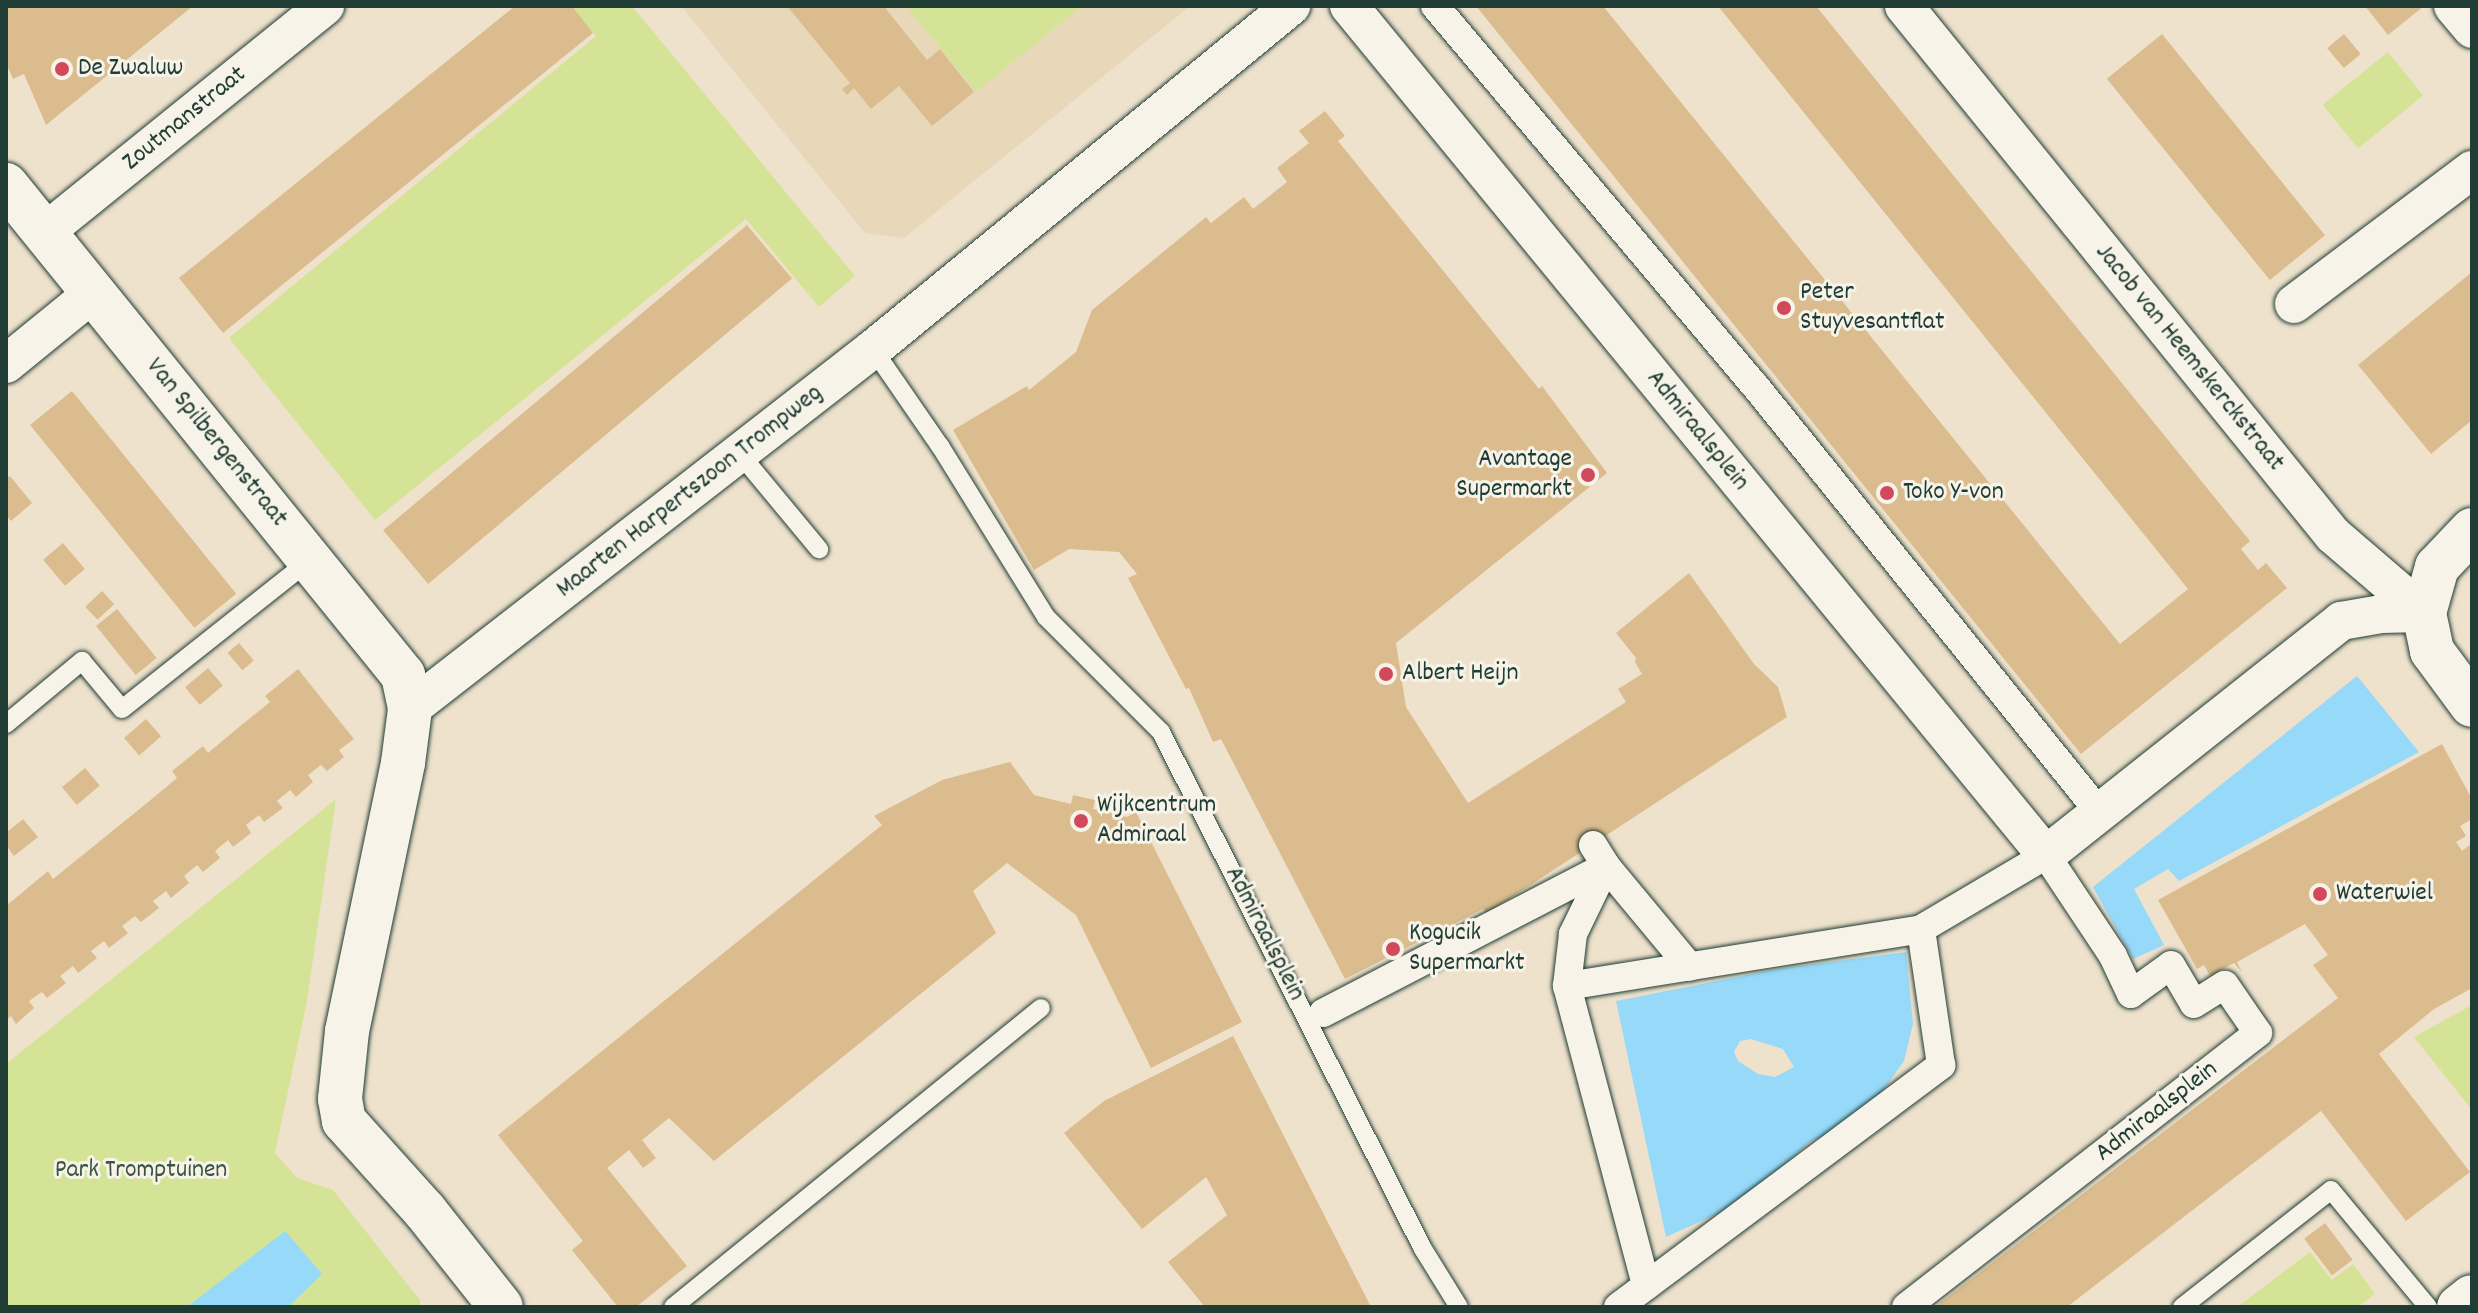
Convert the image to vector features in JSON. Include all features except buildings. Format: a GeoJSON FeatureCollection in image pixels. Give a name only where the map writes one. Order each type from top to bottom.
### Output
{"type":"FeatureCollection","features":[{"type":"Feature","properties":{"kind":"street","name":"Zoutmanstraat"},"geometry":{"type":"LineString","coordinates":[[45,232],[325,6]]}},
{"type":"Feature","properties":{"kind":"street","name":"Maarten Harpertszoon Trompweg"},"geometry":{"type":"LineString","coordinates":[[410,709],[873,349],[1291,6]]}},
{"type":"Feature","properties":{"kind":"street","name":"Admiraalsplein"},"geometry":{"type":"LineString","coordinates":[[1349,6],[2046,855],[2113,956],[2131,994],[2171,965],[2194,1004],[2225,985],[2258,1033],[1906,1307]]}},
{"type":"Feature","properties":{"kind":"street"},"geometry":{"type":"LineString","coordinates":[[1435,6],[1756,387],[2100,813]]}},
{"type":"Feature","properties":{"kind":"street","name":"Jacob van Heemskerckstraat"},"geometry":{"type":"LineString","coordinates":[[1904,6],[2333,535],[2424,613]]}},
{"type":"Feature","properties":{"kind":"street"},"geometry":{"type":"LineString","coordinates":[[2453,6],[2472,29]]}},
{"type":"Feature","properties":{"kind":"street"},"geometry":{"type":"LineString","coordinates":[[2294,304],[2472,170]]}},
{"type":"Feature","properties":{"kind":"street","name":"Van Spilbergenstraat"},"geometry":{"type":"LineString","coordinates":[[6,185],[403,675],[410,709]]}},
{"type":"Feature","properties":{"kind":"street"},"geometry":{"type":"LineString","coordinates":[[6,364],[93,293]]}},
{"type":"Feature","properties":{"kind":"street"},"geometry":{"type":"LineString","coordinates":[[2472,530],[2437,567],[2424,613],[2432,651],[2472,705]]}},
{"type":"Feature","properties":{"kind":"street"},"geometry":{"type":"LineString","coordinates":[[1567,986],[1921,929],[2046,855],[2341,621],[2381,614],[2424,613]]}},
{"type":"Feature","properties":{"kind":"street"},"geometry":{"type":"LineString","coordinates":[[410,709],[403,763],[343,1058],[340,1099],[344,1121],[425,1211],[501,1307]]}},
{"type":"Feature","properties":{"kind":"street","name":"Admiraalsplein"},"geometry":{"type":"LineString","coordinates":[[1323,1013],[1599,855]]}},
{"type":"Feature","properties":{"kind":"street"},"geometry":{"type":"LineString","coordinates":[[1599,855],[1690,967]]}},
{"type":"Feature","properties":{"kind":"street"},"geometry":{"type":"LineString","coordinates":[[1599,855],[1573,934],[1567,986],[1646,1286]]}},
{"type":"Feature","properties":{"kind":"street"},"geometry":{"type":"LineString","coordinates":[[1618,1307],[1941,1065],[1921,929]]}},
{"type":"Feature","properties":{"kind":"street"},"geometry":{"type":"LineString","coordinates":[[2459,1307],[2472,1297]]}},
{"type":"Feature","properties":{"kind":"lane","name":"Admiraalsplein"},"geometry":{"type":"LineString","coordinates":[[873,349],[969,493],[1046,617],[1161,732],[1423,1249],[1459,1307]]}},
{"type":"Feature","properties":{"kind":"lane"},"geometry":{"type":"LineString","coordinates":[[740,454],[819,549]]}},
{"type":"Feature","properties":{"kind":"lane"},"geometry":{"type":"LineString","coordinates":[[6,724],[82,661],[122,709],[311,559]]}},
{"type":"Feature","properties":{"kind":"lane"},"geometry":{"type":"LineString","coordinates":[[673,1307],[1041,1008]]}},
{"type":"Feature","properties":{"kind":"lane"},"geometry":{"type":"LineString","coordinates":[[2182,1307],[2331,1190],[2428,1307]]}},
{"type":"Feature","properties":{"kind":"shaded area"},"geometry":{"type":"Polygon","coordinates":[[[681,6],[1190,6],[904,238],[865,233],[681,6]]]}},
{"type":"Feature","properties":{"kind":"green space"},"geometry":{"type":"Polygon","coordinates":[[[569,6],[632,6],[855,276],[819,307],[746,219],[375,520],[229,338],[596,36],[569,6]]]}},
{"type":"Feature","properties":{"kind":"green space"},"geometry":{"type":"Polygon","coordinates":[[[906,6],[1082,6],[976,92],[906,6]]]}},
{"type":"Feature","properties":{"kind":"green space"},"geometry":{"type":"Polygon","coordinates":[[[2388,52],[2423,96],[2358,148],[2323,105],[2388,52]]]}},
{"type":"Feature","properties":{"kind":"green space","name":"Park Tromptuinen"},"geometry":{"type":"Polygon","coordinates":[[[336,799],[307,1001],[275,1153],[297,1178],[333,1190],[420,1300],[420,1307],[6,1307],[6,1064],[336,799]]]}},
{"type":"Feature","properties":{"kind":"green space"},"geometry":{"type":"Polygon","coordinates":[[[2472,1005],[2472,1110],[2414,1037],[2472,1005]]]}},
{"type":"Feature","properties":{"kind":"green space"},"geometry":{"type":"Polygon","coordinates":[[[2310,1252],[2332,1280],[2353,1264],[2375,1294],[2358,1307],[2237,1307],[2310,1252]]]}},
{"type":"Feature","properties":{"kind":"water"},"geometry":{"type":"Polygon","coordinates":[[[2357,676],[2419,752],[2179,881],[2168,869],[2134,889],[2164,945],[2133,959],[2093,887],[2357,676]]]}},
{"type":"Feature","properties":{"kind":"water"},"geometry":{"type":"Polygon","coordinates":[[[1906,952],[1913,1024],[1904,1061],[1877,1099],[1842,1127],[1810,1142],[1737,1205],[1666,1237],[1616,1001],[1777,969],[1906,952]],[[1751,1039],[1740,1041],[1734,1052],[1738,1061],[1758,1074],[1775,1077],[1794,1067],[1783,1049],[1751,1039]]]}},
{"type":"Feature","properties":{"kind":"water"},"geometry":{"type":"Polygon","coordinates":[[[285,1231],[322,1274],[288,1307],[187,1307],[285,1231]]]}},
{"type":"Feature","properties":{"kind":"place","name":"De Zwaluw"},"geometry":{"type":"Point","coordinates":[62,69]}},
{"type":"Feature","properties":{"kind":"place","name":"Peter Stuyvesantflat"},"geometry":{"type":"Point","coordinates":[1784,308]}},
{"type":"Feature","properties":{"kind":"place","name":"Avantage Supermarkt"},"geometry":{"type":"Point","coordinates":[1588,475]}},
{"type":"Feature","properties":{"kind":"place","name":"Toko Y-von"},"geometry":{"type":"Point","coordinates":[1887,493]}},
{"type":"Feature","properties":{"kind":"place","name":"Albert Heijn"},"geometry":{"type":"Point","coordinates":[1386,674]}},
{"type":"Feature","properties":{"kind":"place","name":"Wijkcentrum Admiraal"},"geometry":{"type":"Point","coordinates":[1081,821]}},
{"type":"Feature","properties":{"kind":"place","name":"Waterwiel"},"geometry":{"type":"Point","coordinates":[2320,894]}},
{"type":"Feature","properties":{"kind":"place","name":"Kogucik Supermarkt"},"geometry":{"type":"Point","coordinates":[1393,949]}}]}
